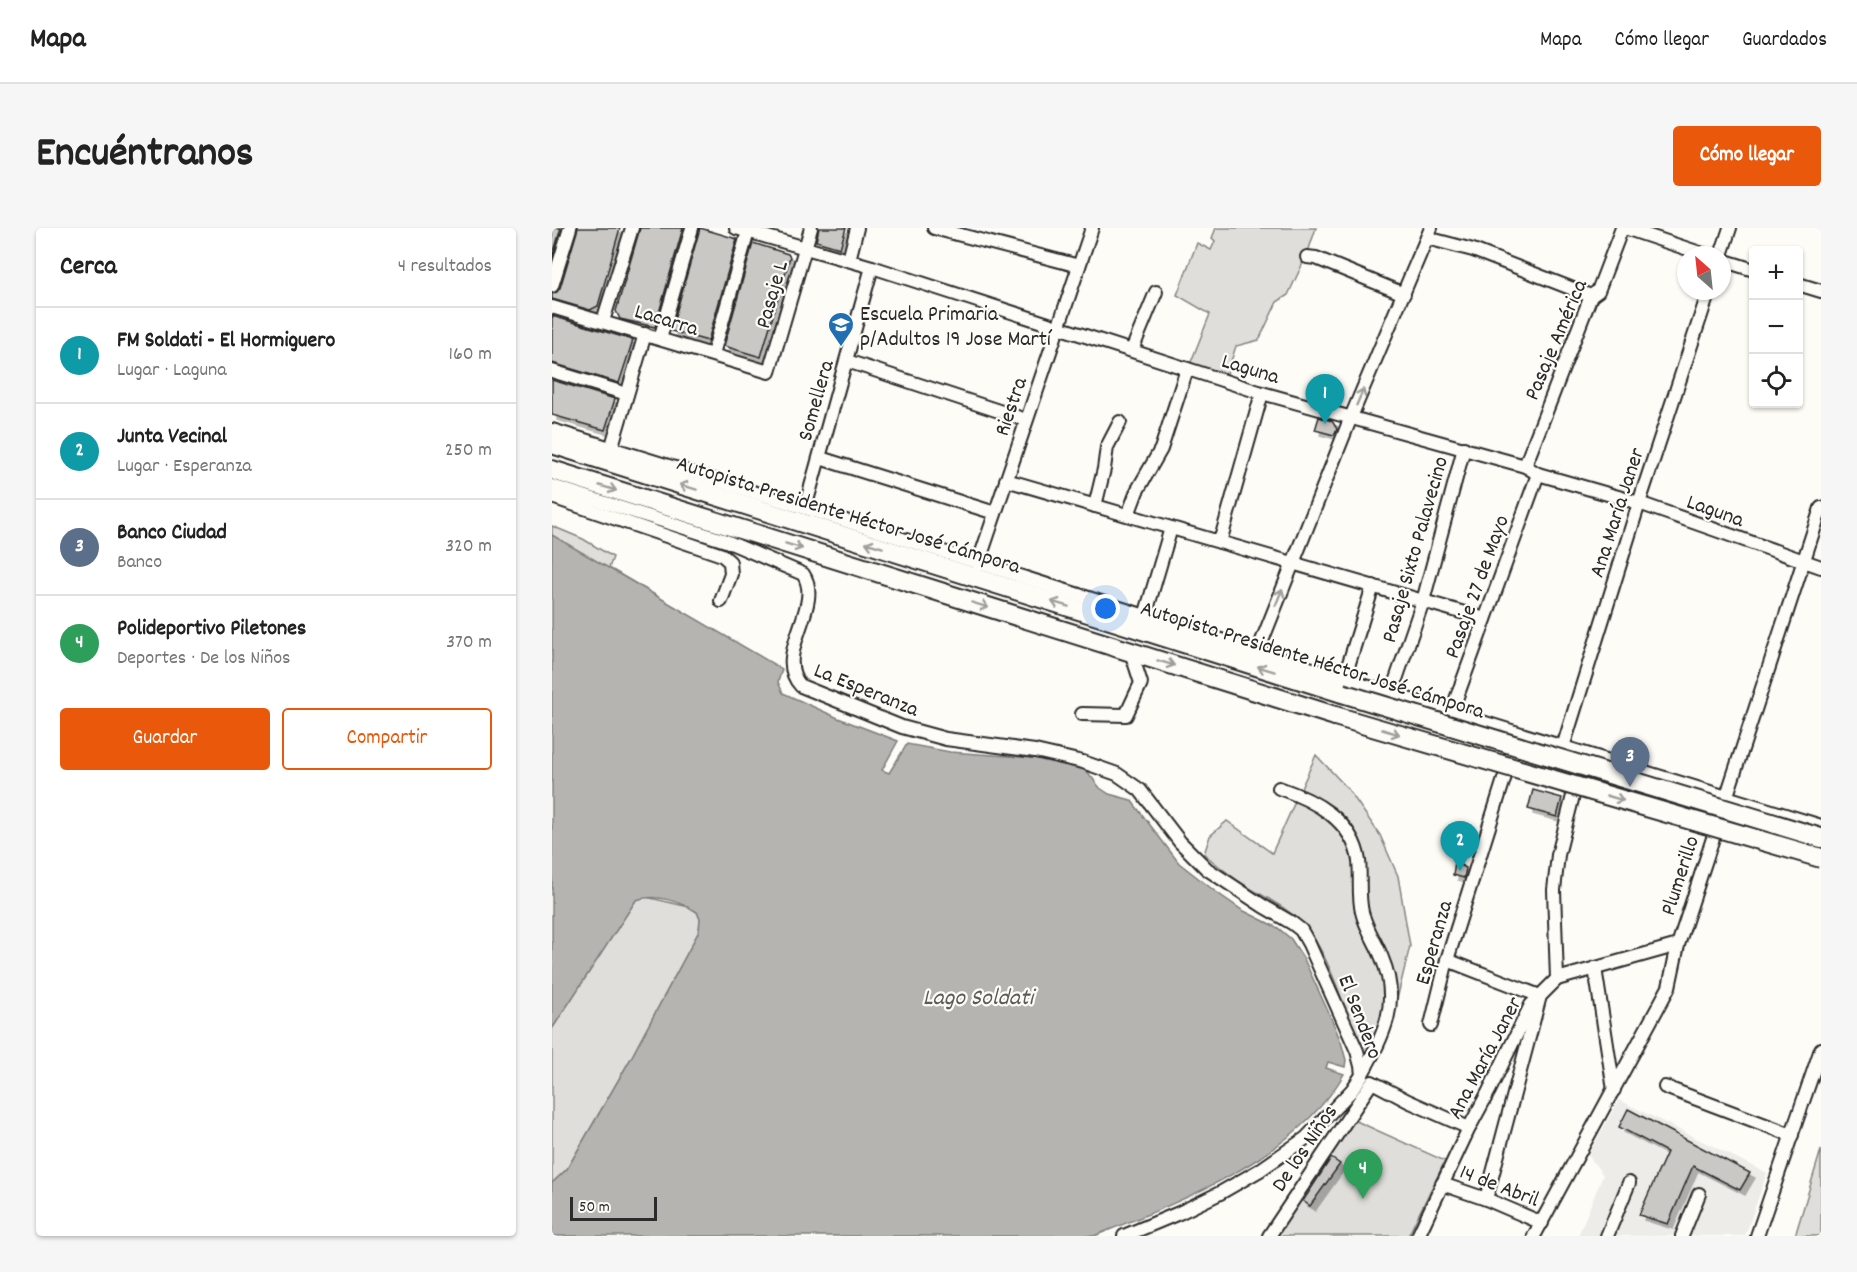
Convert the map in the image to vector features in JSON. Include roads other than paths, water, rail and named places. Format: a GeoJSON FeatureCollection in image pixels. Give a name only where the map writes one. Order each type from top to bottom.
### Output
{"type":"FeatureCollection","features":[{"type":"Feature","properties":{"kind":"highway","name":"Autopista Presidente Héctor José Cámpora"},"geometry":{"type":"LineString","coordinates":[[552,444],[1343,686],[1821,837]]}},
{"type":"Feature","properties":{"kind":"highway","name":"Autopista Presidente Héctor José Cámpora"},"geometry":{"type":"LineString","coordinates":[[552,470],[1335,716],[1821,858]]}},
{"type":"Feature","properties":{"kind":"street"},"geometry":{"type":"LineString","coordinates":[[552,286],[570,228]]}},
{"type":"Feature","properties":{"kind":"street"},"geometry":{"type":"LineString","coordinates":[[603,321],[632,228]]}},
{"type":"Feature","properties":{"kind":"street"},"geometry":{"type":"LineString","coordinates":[[660,339],[692,228]]}},
{"type":"Feature","properties":{"kind":"street","name":"Pasaje L"},"geometry":{"type":"LineString","coordinates":[[769,372],[811,228]]}},
{"type":"Feature","properties":{"kind":"street"},"geometry":{"type":"LineString","coordinates":[[849,260],[857,228]]}},
{"type":"Feature","properties":{"kind":"street"},"geometry":{"type":"LineString","coordinates":[[934,228],[1079,266]]}},
{"type":"Feature","properties":{"kind":"street","name":"Riestra"},"geometry":{"type":"LineString","coordinates":[[978,564],[1092,228]]}},
{"type":"Feature","properties":{"kind":"street"},"geometry":{"type":"LineString","coordinates":[[1624,228],[1679,246]]}},
{"type":"Feature","properties":{"kind":"street","name":"Pasaje América"},"geometry":{"type":"LineString","coordinates":[[1525,466],[1591,296],[1598,291],[1624,228]]}},
{"type":"Feature","properties":{"kind":"street"},"geometry":{"type":"LineString","coordinates":[[1724,246],[1730,228]]}},
{"type":"Feature","properties":{"kind":"street"},"geometry":{"type":"LineString","coordinates":[[713,354],[744,229]]}},
{"type":"Feature","properties":{"kind":"street","name":"Laguna"},"geometry":{"type":"LineString","coordinates":[[744,229],[872,267],[1262,393],[1525,466],[1538,474],[1639,503],[1821,567]]}},
{"type":"Feature","properties":{"kind":"street"},"geometry":{"type":"LineString","coordinates":[[1258,651],[1429,233],[1591,296]]}},
{"type":"Feature","properties":{"kind":"street"},"geometry":{"type":"LineString","coordinates":[[1307,257],[1316,258],[1404,294]]}},
{"type":"Feature","properties":{"kind":"street"},"geometry":{"type":"LineString","coordinates":[[1731,263],[1749,268]]}},
{"type":"Feature","properties":{"kind":"street","name":"Somellera"},"geometry":{"type":"LineString","coordinates":[[805,508],[872,267]]}},
{"type":"Feature","properties":{"kind":"street"},"geometry":{"type":"LineString","coordinates":[[1803,286],[1821,291]]}},
{"type":"Feature","properties":{"kind":"street"},"geometry":{"type":"LineString","coordinates":[[1132,350],[1156,292]]}},
{"type":"Feature","properties":{"kind":"street","name":"Ana María Janer"},"geometry":{"type":"LineString","coordinates":[[1563,747],[1639,503],[1706,300]]}},
{"type":"Feature","properties":{"kind":"street","name":"Lacarra"},"geometry":{"type":"LineString","coordinates":[[552,307],[769,372]]}},
{"type":"Feature","properties":{"kind":"street"},"geometry":{"type":"LineString","coordinates":[[611,449],[645,334]]}},
{"type":"Feature","properties":{"kind":"street"},"geometry":{"type":"LineString","coordinates":[[847,361],[1026,420]]}},
{"type":"Feature","properties":{"kind":"street"},"geometry":{"type":"LineString","coordinates":[[1128,515],[1137,491],[1161,449],[1187,369]]}},
{"type":"Feature","properties":{"kind":"street"},"geometry":{"type":"LineString","coordinates":[[552,371],[627,394]]}},
{"type":"Feature","properties":{"kind":"street"},"geometry":{"type":"LineString","coordinates":[[1220,542],[1262,393]]}},
{"type":"Feature","properties":{"kind":"street"},"geometry":{"type":"LineString","coordinates":[[1095,506],[1107,447],[1120,422]]}},
{"type":"Feature","properties":{"kind":"street"},"geometry":{"type":"LineString","coordinates":[[552,430],[1258,651],[1343,686],[1390,694],[1821,826]]}},
{"type":"Feature","properties":{"kind":"street","name":"Pasaje Sixto Palavecino"},"geometry":{"type":"LineString","coordinates":[[1390,694],[1423,601],[1464,448]]}},
{"type":"Feature","properties":{"kind":"street"},"geometry":{"type":"LineString","coordinates":[[820,459],[994,513]]}},
{"type":"Feature","properties":{"kind":"street","name":"Pasaje 27 de Mayo"},"geometry":{"type":"LineString","coordinates":[[1451,713],[1538,474]]}},
{"type":"Feature","properties":{"kind":"street"},"geometry":{"type":"LineString","coordinates":[[1006,480],[1485,619]]}},
{"type":"Feature","properties":{"kind":"street","name":"La Esperanza"},"geometry":{"type":"LineString","coordinates":[[552,486],[726,541],[802,574],[808,582],[810,594],[794,646],[793,669],[796,681],[801,686],[902,727],[946,739],[1035,751],[1083,762],[1117,774]]}},
{"type":"Feature","properties":{"kind":"street"},"geometry":{"type":"LineString","coordinates":[[552,497],[722,555],[730,562],[731,574],[721,602]]}},
{"type":"Feature","properties":{"kind":"street","name":"Plumerillo"},"geometry":{"type":"LineString","coordinates":[[1534,1236],[1669,987],[1678,945],[1821,508]]}},
{"type":"Feature","properties":{"kind":"street"},"geometry":{"type":"LineString","coordinates":[[1145,616],[1171,528]]}},
{"type":"Feature","properties":{"kind":"street"},"geometry":{"type":"LineString","coordinates":[[1343,686],[1373,586]]}},
{"type":"Feature","properties":{"kind":"street"},"geometry":{"type":"LineString","coordinates":[[1082,714],[1126,714],[1141,682],[1131,652]]}},
{"type":"Feature","properties":{"kind":"street","name":"Esperanza"},"geometry":{"type":"LineString","coordinates":[[1431,1025],[1447,960],[1518,734]]}},
{"type":"Feature","properties":{"kind":"street"},"geometry":{"type":"LineString","coordinates":[[1583,753],[1558,855],[1554,890],[1557,978],[1678,945]]}},
{"type":"Feature","properties":{"kind":"street","name":"El Sendero"},"geometry":{"type":"LineString","coordinates":[[1117,774],[1140,790],[1180,842],[1207,869],[1301,930],[1319,964],[1367,1078],[1352,1090],[1306,1138],[1260,1170],[1179,1213],[1124,1236]]}},
{"type":"Feature","properties":{"kind":"street"},"geometry":{"type":"LineString","coordinates":[[1279,788],[1303,797],[1331,813],[1348,834],[1359,860],[1362,912],[1365,924],[1383,960],[1388,975],[1391,999],[1384,1030],[1367,1078],[1408,1101],[1469,1128]]}},
{"type":"Feature","properties":{"kind":"street"},"geometry":{"type":"LineString","coordinates":[[1447,960],[1540,996],[1486,1199]]}},
{"type":"Feature","properties":{"kind":"street"},"geometry":{"type":"LineString","coordinates":[[1595,968],[1614,1089]]}},
{"type":"Feature","properties":{"kind":"street","name":"Ana María Janer"},"geometry":{"type":"LineString","coordinates":[[1418,1236],[1531,1005],[1557,978]]}},
{"type":"Feature","properties":{"kind":"street"},"geometry":{"type":"LineString","coordinates":[[1757,1236],[1821,1049]]}},
{"type":"Feature","properties":{"kind":"street","name":"De los Niños"},"geometry":{"type":"LineString","coordinates":[[1269,1236],[1367,1078]]}},
{"type":"Feature","properties":{"kind":"street"},"geometry":{"type":"LineString","coordinates":[[1665,1087],[1792,1136]]}},
{"type":"Feature","properties":{"kind":"street"},"geometry":{"type":"LineString","coordinates":[[1607,1236],[1629,1183]]}},
{"type":"Feature","properties":{"kind":"street","name":"14 de Abril"},"geometry":{"type":"LineString","coordinates":[[1442,1184],[1486,1199],[1542,1223]]}},
{"type":"Feature","properties":{"kind":"street"},"geometry":{"type":"LineString","coordinates":[[1682,1236],[1699,1194]]}},
{"type":"Feature","properties":{"kind":"water","name":"Lago Soldati"},"geometry":{"type":"Polygon","coordinates":[[[552,535],[782,669],[778,682],[783,693],[838,718],[898,741],[882,770],[889,773],[907,744],[950,752],[1050,759],[1083,766],[1100,788],[1109,794],[1131,800],[1179,863],[1242,910],[1278,928],[1291,939],[1304,959],[1332,1020],[1346,1060],[1345,1067],[1328,1062],[1326,1068],[1344,1074],[1323,1104],[1297,1130],[1233,1174],[1163,1208],[1094,1236],[552,1236],[552,1183],[567,1169],[630,1060],[699,931],[700,919],[697,912],[676,902],[659,898],[636,900],[552,1029],[552,535]]]}},
{"type":"Feature","properties":{"kind":"place","name":"Escuela Primaria p/Adultos 19 Jose Martí"},"geometry":{"type":"Point","coordinates":[841,348]}},
{"type":"Feature","properties":{"kind":"place","name":"FM Soldati - El Hormiguero"},"geometry":{"type":"Point","coordinates":[1325,424]}},
{"type":"Feature","properties":{"kind":"place","name":"Banco Ciudad"},"geometry":{"type":"Point","coordinates":[1630,787]}},
{"type":"Feature","properties":{"kind":"place","name":"Junta Vecinal"},"geometry":{"type":"Point","coordinates":[1460,871]}},
{"type":"Feature","properties":{"kind":"place","name":"Polideportivo Piletones"},"geometry":{"type":"Point","coordinates":[1363,1199]}}]}
